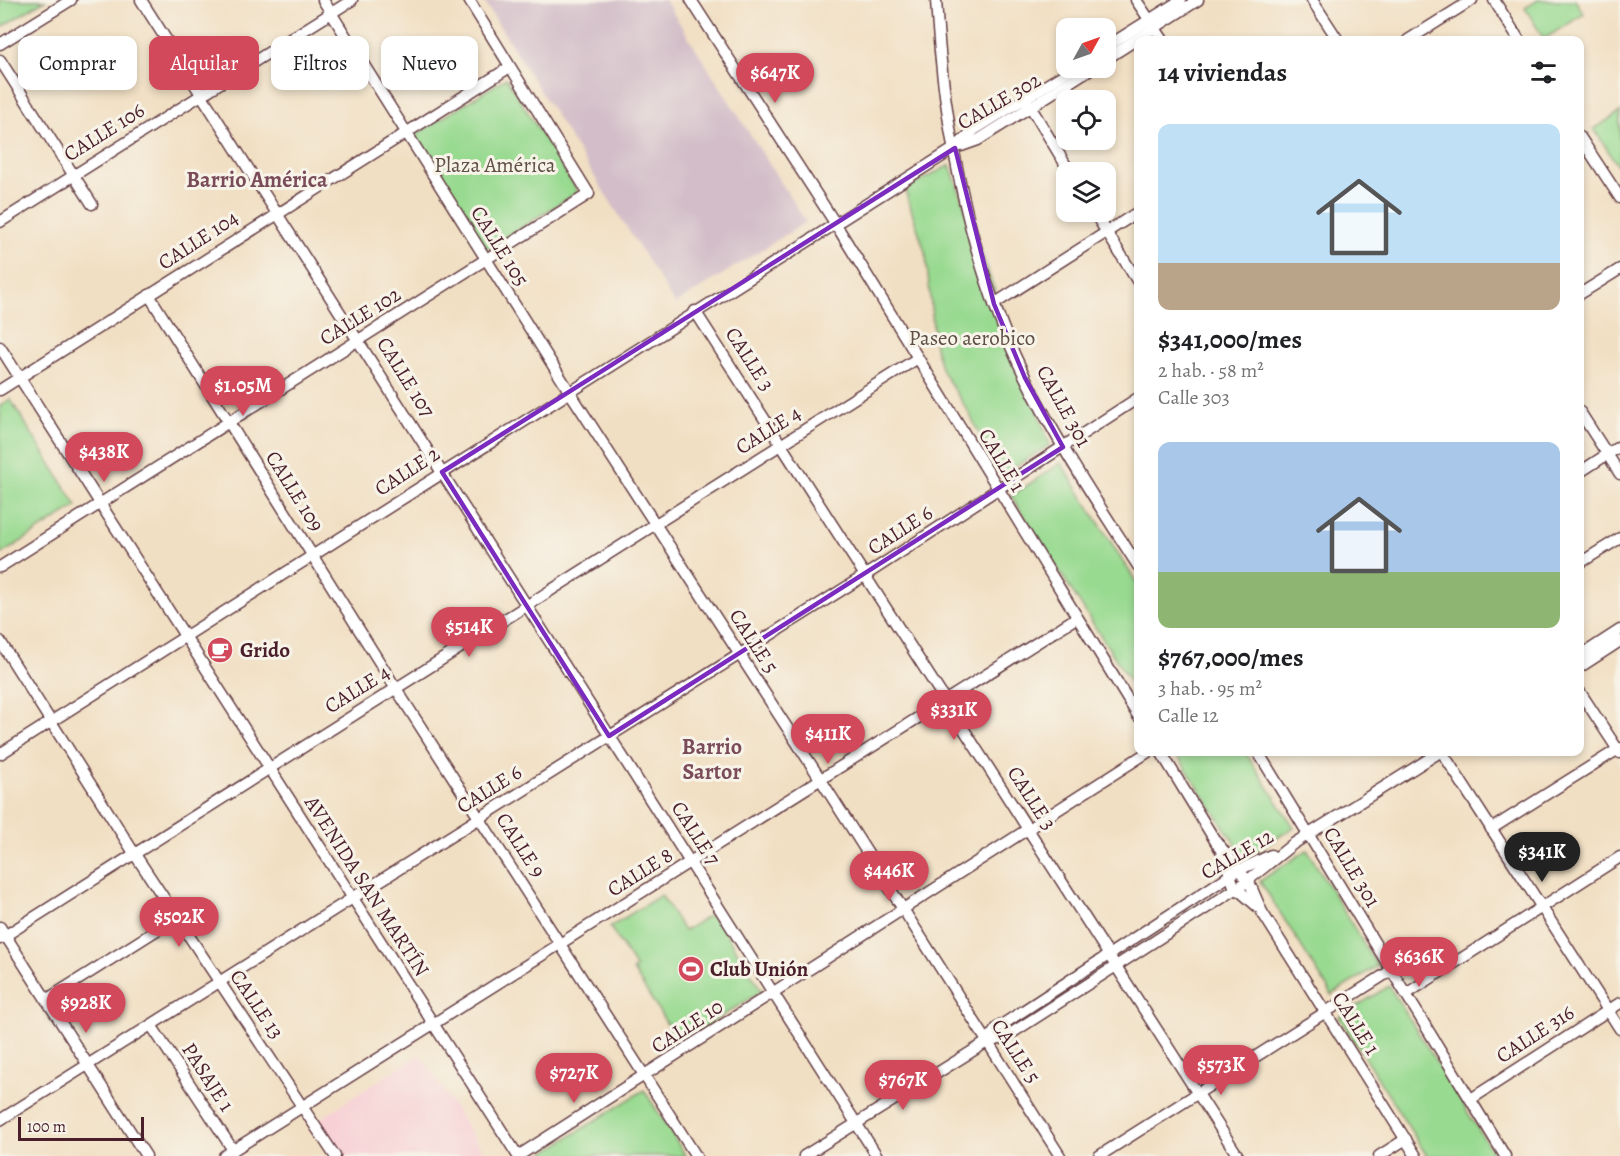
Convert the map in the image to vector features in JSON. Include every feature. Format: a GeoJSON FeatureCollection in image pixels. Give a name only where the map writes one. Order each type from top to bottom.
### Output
{"type":"FeatureCollection","features":[{"type":"Feature","properties":{"kind":"street"},"geometry":{"type":"LineString","coordinates":[[0,44],[71,0]]}},
{"type":"Feature","properties":{"kind":"street","name":"CALLE 107"},"geometry":{"type":"LineString","coordinates":[[141,0],[442,472]]}},
{"type":"Feature","properties":{"kind":"street","name":"CALLE 105"},"geometry":{"type":"LineString","coordinates":[[323,0],[569,391]]}},
{"type":"Feature","properties":{"kind":"street","name":"CALLE 106"},"geometry":{"type":"LineString","coordinates":[[0,222],[352,0]]}},
{"type":"Feature","properties":{"kind":"street"},"geometry":{"type":"LineString","coordinates":[[469,0],[510,67]]}},
{"type":"Feature","properties":{"kind":"street","name":"CALLE 1"},"geometry":{"type":"LineString","coordinates":[[691,0],[835,223],[1134,710]]}},
{"type":"Feature","properties":{"kind":"street","name":"CALLE 301"},"geometry":{"type":"LineString","coordinates":[[936,0],[944,82],[955,148],[971,226],[994,304],[1025,378],[1063,447],[1134,560]]}},
{"type":"Feature","properties":{"kind":"street"},"geometry":{"type":"LineString","coordinates":[[1136,0],[1160,36]]}},
{"type":"Feature","properties":{"kind":"street"},"geometry":{"type":"LineString","coordinates":[[1136,36],[1181,0]]}},
{"type":"Feature","properties":{"kind":"street"},"geometry":{"type":"LineString","coordinates":[[1116,43],[1198,0]]}},
{"type":"Feature","properties":{"kind":"street"},"geometry":{"type":"LineString","coordinates":[[1312,0],[1335,36]]}},
{"type":"Feature","properties":{"kind":"street"},"geometry":{"type":"LineString","coordinates":[[1414,36],[1472,0]]}},
{"type":"Feature","properties":{"kind":"street"},"geometry":{"type":"LineString","coordinates":[[1494,0],[1516,36]]}},
{"type":"Feature","properties":{"kind":"street"},"geometry":{"type":"LineString","coordinates":[[1116,51],[1134,38]]}},
{"type":"Feature","properties":{"kind":"street"},"geometry":{"type":"LineString","coordinates":[[0,60],[92,204]]}},
{"type":"Feature","properties":{"kind":"street","name":"CALLE 104"},"geometry":{"type":"LineString","coordinates":[[0,390],[510,67]]}},
{"type":"Feature","properties":{"kind":"street","name":"CALLE 102"},"geometry":{"type":"LineString","coordinates":[[0,567],[589,194],[510,67]]}},
{"type":"Feature","properties":{"kind":"street","name":"CALLE 302"},"geometry":{"type":"LineString","coordinates":[[1028,102],[1060,78]]}},
{"type":"Feature","properties":{"kind":"street","name":"CALLE 302"},"geometry":{"type":"LineString","coordinates":[[835,223],[955,148],[974,130],[1073,78]]}},
{"type":"Feature","properties":{"kind":"street"},"geometry":{"type":"LineString","coordinates":[[1028,102],[1064,162]]}},
{"type":"Feature","properties":{"kind":"street"},"geometry":{"type":"LineString","coordinates":[[1584,143],[1620,198]]}},
{"type":"Feature","properties":{"kind":"street"},"geometry":{"type":"LineString","coordinates":[[994,304],[1134,215]]}},
{"type":"Feature","properties":{"kind":"street"},"geometry":{"type":"LineString","coordinates":[[1100,222],[1134,276]]}},
{"type":"Feature","properties":{"kind":"street","name":"CALLE 2"},"geometry":{"type":"LineString","coordinates":[[0,754],[835,223]]}},
{"type":"Feature","properties":{"kind":"street"},"geometry":{"type":"LineString","coordinates":[[1584,291],[1620,268]]}},
{"type":"Feature","properties":{"kind":"street","name":"CALLE 109"},"geometry":{"type":"LineString","coordinates":[[149,295],[312,555]]}},
{"type":"Feature","properties":{"kind":"street","name":"CALLE 3"},"geometry":{"type":"LineString","coordinates":[[695,311],[1238,1156]]}},
{"type":"Feature","properties":{"kind":"street","name":"AVENIDA SAN MARTÍN"},"geometry":{"type":"LineString","coordinates":[[0,346],[518,1156]]}},
{"type":"Feature","properties":{"kind":"street","name":"CALLE 4"},"geometry":{"type":"LineString","coordinates":[[2,934],[918,358]]}},
{"type":"Feature","properties":{"kind":"street","name":"CALLE 5"},"geometry":{"type":"LineString","coordinates":[[569,391],[904,909],[1060,1156]]}},
{"type":"Feature","properties":{"kind":"street","name":"CALLE 6"},"geometry":{"type":"LineString","coordinates":[[0,1120],[864,576],[1134,401]]}},
{"type":"Feature","properties":{"kind":"street"},"geometry":{"type":"LineString","coordinates":[[1584,418],[1620,474]]}},
{"type":"Feature","properties":{"kind":"street"},"geometry":{"type":"LineString","coordinates":[[1584,469],[1620,446]]}},
{"type":"Feature","properties":{"kind":"street","name":"CALLE 7"},"geometry":{"type":"LineString","coordinates":[[442,472],[877,1156]]}},
{"type":"Feature","properties":{"kind":"street"},"geometry":{"type":"LineString","coordinates":[[1584,560],[1620,538]]}},
{"type":"Feature","properties":{"kind":"street","name":"CALLE 9"},"geometry":{"type":"LineString","coordinates":[[312,555],[696,1156]]}},
{"type":"Feature","properties":{"kind":"street","name":"CALLE 8"},"geometry":{"type":"LineString","coordinates":[[228,1153],[1077,618]]}},
{"type":"Feature","properties":{"kind":"street"},"geometry":{"type":"LineString","coordinates":[[1584,653],[1620,630]]}},
{"type":"Feature","properties":{"kind":"street","name":"CALLE 13"},"geometry":{"type":"LineString","coordinates":[[0,641],[176,918],[335,1156]]}},
{"type":"Feature","properties":{"kind":"street"},"geometry":{"type":"LineString","coordinates":[[1584,664],[1620,641]]}},
{"type":"Feature","properties":{"kind":"street"},"geometry":{"type":"LineString","coordinates":[[1491,829],[1619,750],[1584,698]]}},
{"type":"Feature","properties":{"kind":"street","name":"CALLE 10"},"geometry":{"type":"LineString","coordinates":[[518,1156],[1142,756]]}},
{"type":"Feature","properties":{"kind":"street","name":"CALLE 1"},"geometry":{"type":"LineString","coordinates":[[1163,756],[1216,842],[1237,888],[1262,912]]}},
{"type":"Feature","properties":{"kind":"street","name":"CALLE 301"},"geometry":{"type":"LineString","coordinates":[[1261,756],[1506,1156]]}},
{"type":"Feature","properties":{"kind":"street"},"geometry":{"type":"LineString","coordinates":[[1293,844],[1435,756]]}},
{"type":"Feature","properties":{"kind":"street"},"geometry":{"type":"LineString","coordinates":[[1444,756],[1620,1029]]}},
{"type":"Feature","properties":{"kind":"street","name":"CALLE 1"},"geometry":{"type":"LineString","coordinates":[[1216,842],[1248,880],[1262,912],[1416,1156]]}},
{"type":"Feature","properties":{"kind":"street","name":"CALLE 12"},"geometry":{"type":"LineString","coordinates":[[1113,961],[1230,876],[1293,844]]}},
{"type":"Feature","properties":{"kind":"street","name":"CALLE 12"},"geometry":{"type":"LineString","coordinates":[[804,1156],[987,1042],[998,1028],[1237,888],[1293,844]]}},
{"type":"Feature","properties":{"kind":"street"},"geometry":{"type":"LineString","coordinates":[[1406,993],[1620,857]]}},
{"type":"Feature","properties":{"kind":"street"},"geometry":{"type":"LineString","coordinates":[[46,1000],[176,918]]}},
{"type":"Feature","properties":{"kind":"street"},"geometry":{"type":"LineString","coordinates":[[2,934],[146,1156]]}},
{"type":"Feature","properties":{"kind":"street"},"geometry":{"type":"LineString","coordinates":[[1099,1156],[1392,970]]}},
{"type":"Feature","properties":{"kind":"street","name":"CALLE 316"},"geometry":{"type":"LineString","coordinates":[[1471,1099],[1620,1003]]}},
{"type":"Feature","properties":{"kind":"street","name":"PASAJE 1"},"geometry":{"type":"LineString","coordinates":[[151,1025],[228,1153]]}},
{"type":"Feature","properties":{"kind":"street"},"geometry":{"type":"LineString","coordinates":[[1379,1156],[1406,1139]]}},
{"type":"Feature","properties":{"kind":"highlighted area"},"geometry":{"type":"Polygon","coordinates":[[[955,148],[994,304],[1025,378],[1063,447],[609,736],[442,472],[955,148]]]}},
{"type":"Feature","properties":{"kind":"shaded area"},"geometry":{"type":"Polygon","coordinates":[[[483,0],[665,0],[806,222],[675,304],[483,0]]]}},
{"type":"Feature","properties":{"kind":"shaded area"},"geometry":{"type":"Polygon","coordinates":[[[420,1054],[486,1156],[341,1156],[318,1120],[420,1054]]]}},
{"type":"Feature","properties":{"kind":"green space"},"geometry":{"type":"Polygon","coordinates":[[[0,0],[45,0],[0,28],[0,0]]]}},
{"type":"Feature","properties":{"kind":"green space"},"geometry":{"type":"Polygon","coordinates":[[[1538,0],[1575,0],[1584,14],[1549,36],[1542,36],[1525,8],[1538,0]]]}},
{"type":"Feature","properties":{"kind":"green space","name":"Plaza América"},"geometry":{"type":"Polygon","coordinates":[[[506,78],[578,192],[484,251],[412,137],[506,78]]]}},
{"type":"Feature","properties":{"kind":"green space"},"geometry":{"type":"Polygon","coordinates":[[[1620,112],[1620,169],[1594,129],[1620,112]]]}},
{"type":"Feature","properties":{"kind":"green space","name":"Paseo aerobico"},"geometry":{"type":"Polygon","coordinates":[[[950,165],[1050,445],[1000,476],[968,411],[942,371],[935,347],[926,255],[906,193],[909,187],[950,165]]]}},
{"type":"Feature","properties":{"kind":"green space"},"geometry":{"type":"Polygon","coordinates":[[[10,399],[77,506],[0,555],[0,406],[10,399]]]}},
{"type":"Feature","properties":{"kind":"green space"},"geometry":{"type":"Polygon","coordinates":[[[1061,463],[1134,579],[1134,688],[1011,496],[1061,463]]]}},
{"type":"Feature","properties":{"kind":"green space"},"geometry":{"type":"Polygon","coordinates":[[[1178,756],[1248,756],[1294,827],[1245,859],[1178,756]]]}},
{"type":"Feature","properties":{"kind":"green space"},"geometry":{"type":"Polygon","coordinates":[[[1307,850],[1377,966],[1332,995],[1260,881],[1307,850]]]}},
{"type":"Feature","properties":{"kind":"green space","name":"Club Unión"},"geometry":{"type":"Polygon","coordinates":[[[661,895],[684,931],[713,913],[762,991],[679,1043],[633,970],[636,968],[610,927],[661,895]]]}},
{"type":"Feature","properties":{"kind":"green space"},"geometry":{"type":"Polygon","coordinates":[[[1389,986],[1495,1156],[1427,1156],[1339,1017],[1389,986]]]}},
{"type":"Feature","properties":{"kind":"green space"},"geometry":{"type":"Polygon","coordinates":[[[644,1090],[686,1156],[539,1156],[644,1090]]]}},
{"type":"Feature","properties":{"kind":"place","name":"Grido"},"geometry":{"type":"Point","coordinates":[220,650]}},
{"type":"Feature","properties":{"kind":"place","name":"Club Unión"},"geometry":{"type":"Point","coordinates":[691,969]}},
{"type":"Feature","properties":{"kind":"district","name":"Barrio América"},"geometry":{"type":"Point","coordinates":[257,180]}},
{"type":"Feature","properties":{"kind":"district","name":"Barrio Sartor"},"geometry":{"type":"Point","coordinates":[712,760]}}]}
